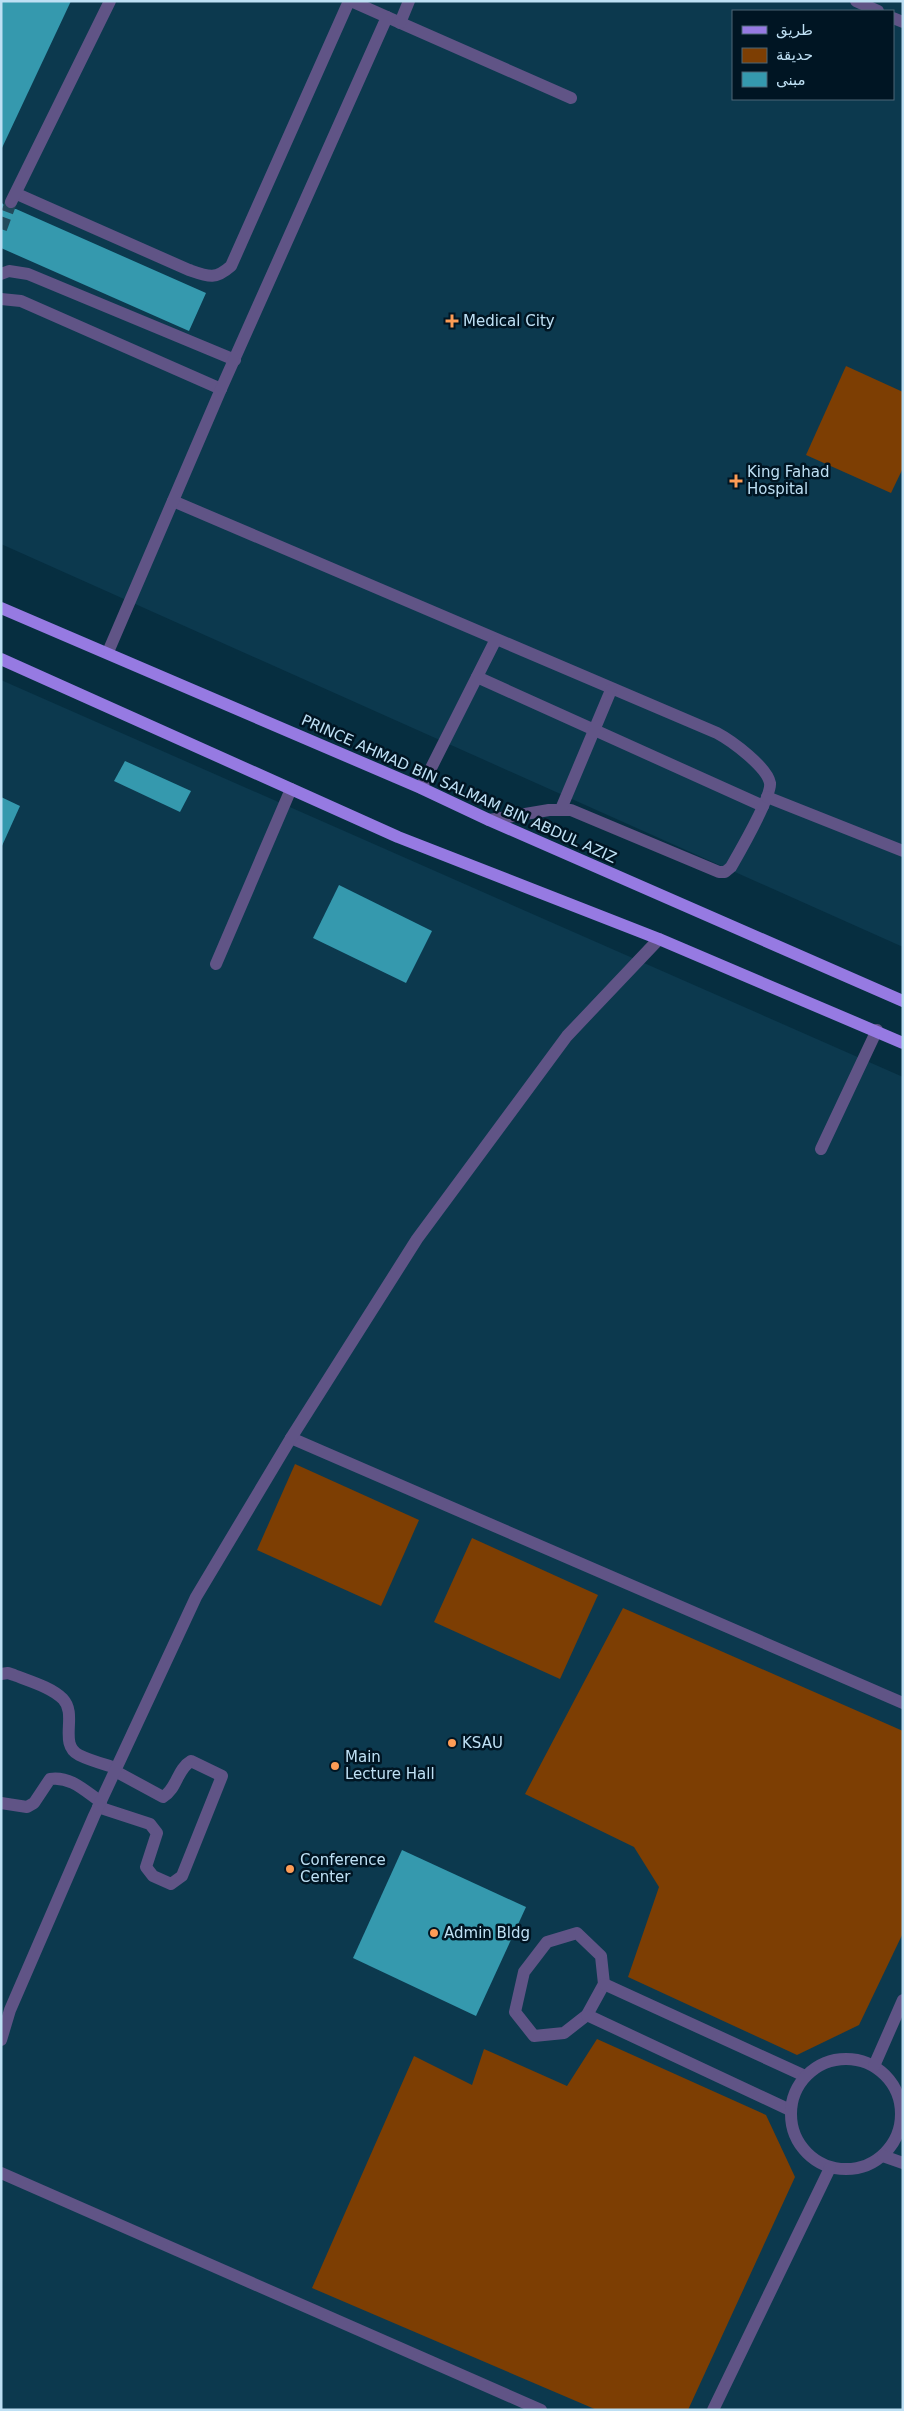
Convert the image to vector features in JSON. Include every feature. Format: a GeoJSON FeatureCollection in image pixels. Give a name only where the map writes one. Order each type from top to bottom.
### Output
{"type":"FeatureCollection","features":[{"type":"Feature","properties":{"kind":"main road","name":"PRINCE AHMAD BIN SALMAM BIN ABDUL AZIZ"},"geometry":{"type":"LineString","coordinates":[[1,608],[108,652],[421,788],[489,820],[903,1001]]}},
{"type":"Feature","properties":{"kind":"main road"},"geometry":{"type":"LineString","coordinates":[[1,659],[398,837],[659,939],[877,1030],[903,1043]]}},
{"type":"Feature","properties":{"kind":"street"},"geometry":{"type":"LineString","coordinates":[[110,1],[14,198],[189,270],[208,276],[220,275],[231,266],[350,1],[365,4],[387,17],[571,98]]}},
{"type":"Feature","properties":{"kind":"street"},"geometry":{"type":"LineString","coordinates":[[400,22],[409,1]]}},
{"type":"Feature","properties":{"kind":"street"},"geometry":{"type":"LineString","coordinates":[[856,1],[876,10]]}},
{"type":"Feature","properties":{"kind":"street"},"geometry":{"type":"LineString","coordinates":[[108,652],[221,388],[387,17]]}},
{"type":"Feature","properties":{"kind":"street"},"geometry":{"type":"LineString","coordinates":[[1,260],[5,273],[28,274],[234,360]]}},
{"type":"Feature","properties":{"kind":"street"},"geometry":{"type":"LineString","coordinates":[[1,299],[21,301],[221,388]]}},
{"type":"Feature","properties":{"kind":"street"},"geometry":{"type":"LineString","coordinates":[[173,501],[611,690],[717,733],[734,743],[766,774],[770,789],[731,867],[725,872],[719,872],[571,810],[561,809],[489,820]]}},
{"type":"Feature","properties":{"kind":"street"},"geometry":{"type":"LineString","coordinates":[[421,788],[496,640]]}},
{"type":"Feature","properties":{"kind":"street"},"geometry":{"type":"LineString","coordinates":[[477,677],[765,801],[903,851]]}},
{"type":"Feature","properties":{"kind":"street"},"geometry":{"type":"LineString","coordinates":[[561,809],[611,690]]}},
{"type":"Feature","properties":{"kind":"street"},"geometry":{"type":"LineString","coordinates":[[216,964],[291,789]]}},
{"type":"Feature","properties":{"kind":"street"},"geometry":{"type":"LineString","coordinates":[[1,2040],[10,2010],[99,1804],[196,1598],[291,1438],[417,1238],[526,1090],[567,1036],[659,939]]}},
{"type":"Feature","properties":{"kind":"street"},"geometry":{"type":"LineString","coordinates":[[821,1149],[877,1030]]}},
{"type":"Feature","properties":{"kind":"street"},"geometry":{"type":"LineString","coordinates":[[291,1438],[903,1703]]}},
{"type":"Feature","properties":{"kind":"street"},"geometry":{"type":"LineString","coordinates":[[1,1674],[8,1673],[14,1675],[63,1699],[70,1716],[68,1737],[73,1751],[116,1770],[163,1797],[170,1791],[184,1766],[190,1761],[222,1776],[182,1876],[171,1884],[149,1872],[146,1867],[157,1833],[150,1824],[99,1804],[69,1780],[60,1778],[50,1779],[34,1803],[27,1807],[1,1803]]}},
{"type":"Feature","properties":{"kind":"street"},"geometry":{"type":"LineString","coordinates":[[577,1933],[601,1956],[604,1984],[588,2015],[564,2033],[534,2036],[515,2012],[524,1972],[547,1942],[577,1933]]}},
{"type":"Feature","properties":{"kind":"street"},"geometry":{"type":"LineString","coordinates":[[604,1984],[804,2076]]}},
{"type":"Feature","properties":{"kind":"street"},"geometry":{"type":"LineString","coordinates":[[874,2066],[903,2000]]}},
{"type":"Feature","properties":{"kind":"street"},"geometry":{"type":"LineString","coordinates":[[588,2015],[790,2110]]}},
{"type":"Feature","properties":{"kind":"street"},"geometry":{"type":"LineString","coordinates":[[837,2059],[856,2059],[874,2066],[888,2077],[898,2093],[902,2112],[900,2128],[894,2144],[883,2156],[867,2166],[849,2170],[830,2168],[813,2159],[800,2146],[792,2129],[790,2110],[794,2092],[804,2076],[819,2064],[837,2059]]}},
{"type":"Feature","properties":{"kind":"street"},"geometry":{"type":"LineString","coordinates":[[883,2156],[903,2163]]}},
{"type":"Feature","properties":{"kind":"street"},"geometry":{"type":"LineString","coordinates":[[713,2410],[830,2168]]}},
{"type":"Feature","properties":{"kind":"street"},"geometry":{"type":"LineString","coordinates":[[1,2173],[541,2410]]}},
{"type":"Feature","properties":{"kind":"shaded area","name":"Medical City"},"geometry":{"type":"Polygon","coordinates":[[[1,1],[903,1],[903,947],[1,544],[1,1]]]}},
{"type":"Feature","properties":{"kind":"shaded area","name":"KSAU"},"geometry":{"type":"Polygon","coordinates":[[[1,680],[903,1077],[903,2410],[1,2410],[1,680]]]}},
{"type":"Feature","properties":{"kind":"green space"},"geometry":{"type":"Polygon","coordinates":[[[846,366],[903,392],[903,468],[891,493],[806,455],[846,366]]]}},
{"type":"Feature","properties":{"kind":"green space"},"geometry":{"type":"Polygon","coordinates":[[[295,1464],[419,1520],[381,1606],[257,1550],[295,1464]]]}},
{"type":"Feature","properties":{"kind":"green space"},"geometry":{"type":"Polygon","coordinates":[[[472,1538],[598,1595],[560,1679],[434,1622],[472,1538]]]}},
{"type":"Feature","properties":{"kind":"green space"},"geometry":{"type":"Polygon","coordinates":[[[623,1608],[903,1731],[903,1933],[859,2025],[797,2055],[628,1977],[659,1887],[634,1847],[525,1794],[623,1608]]]}},
{"type":"Feature","properties":{"kind":"green space"},"geometry":{"type":"Polygon","coordinates":[[[597,2039],[766,2115],[795,2177],[688,2410],[597,2410],[312,2288],[414,2056],[472,2085],[484,2049],[567,2086],[597,2039]]]}},
{"type":"Feature","properties":{"kind":"building"},"geometry":{"type":"Polygon","coordinates":[[[1,1],[71,1],[1,150],[1,1]]]}},
{"type":"Feature","properties":{"kind":"building"},"geometry":{"type":"Polygon","coordinates":[[[1,202],[8,209],[16,209],[206,293],[189,331],[1,248],[1,202]]]}},
{"type":"Feature","properties":{"kind":"building"},"geometry":{"type":"Polygon","coordinates":[[[125,761],[191,791],[180,812],[114,781],[125,761]]]}},
{"type":"Feature","properties":{"kind":"building"},"geometry":{"type":"Polygon","coordinates":[[[1,797],[20,806],[1,848],[1,797]]]}},
{"type":"Feature","properties":{"kind":"building"},"geometry":{"type":"Polygon","coordinates":[[[339,885],[432,931],[406,983],[313,938],[339,885]]]}},
{"type":"Feature","properties":{"kind":"building"},"geometry":{"type":"Polygon","coordinates":[[[402,1850],[526,1907],[476,2016],[353,1958],[402,1850]]]}},
{"type":"Feature","properties":{"kind":"tunnel"},"geometry":{"type":"LineString","coordinates":[[1,229],[11,202]]}},
{"type":"Feature","properties":{"kind":"place","name":"Medical City"},"geometry":{"type":"Point","coordinates":[452,321]}},
{"type":"Feature","properties":{"kind":"place","name":"King Fahad Hospital"},"geometry":{"type":"Point","coordinates":[736,481]}},
{"type":"Feature","properties":{"kind":"place","name":"KSAU"},"geometry":{"type":"Point","coordinates":[452,1743]}},
{"type":"Feature","properties":{"kind":"place","name":"Main Lecture Hall"},"geometry":{"type":"Point","coordinates":[335,1766]}},
{"type":"Feature","properties":{"kind":"place","name":"Conference Center"},"geometry":{"type":"Point","coordinates":[290,1869]}},
{"type":"Feature","properties":{"kind":"place","name":"Admin Bldg"},"geometry":{"type":"Point","coordinates":[434,1933]}}]}
